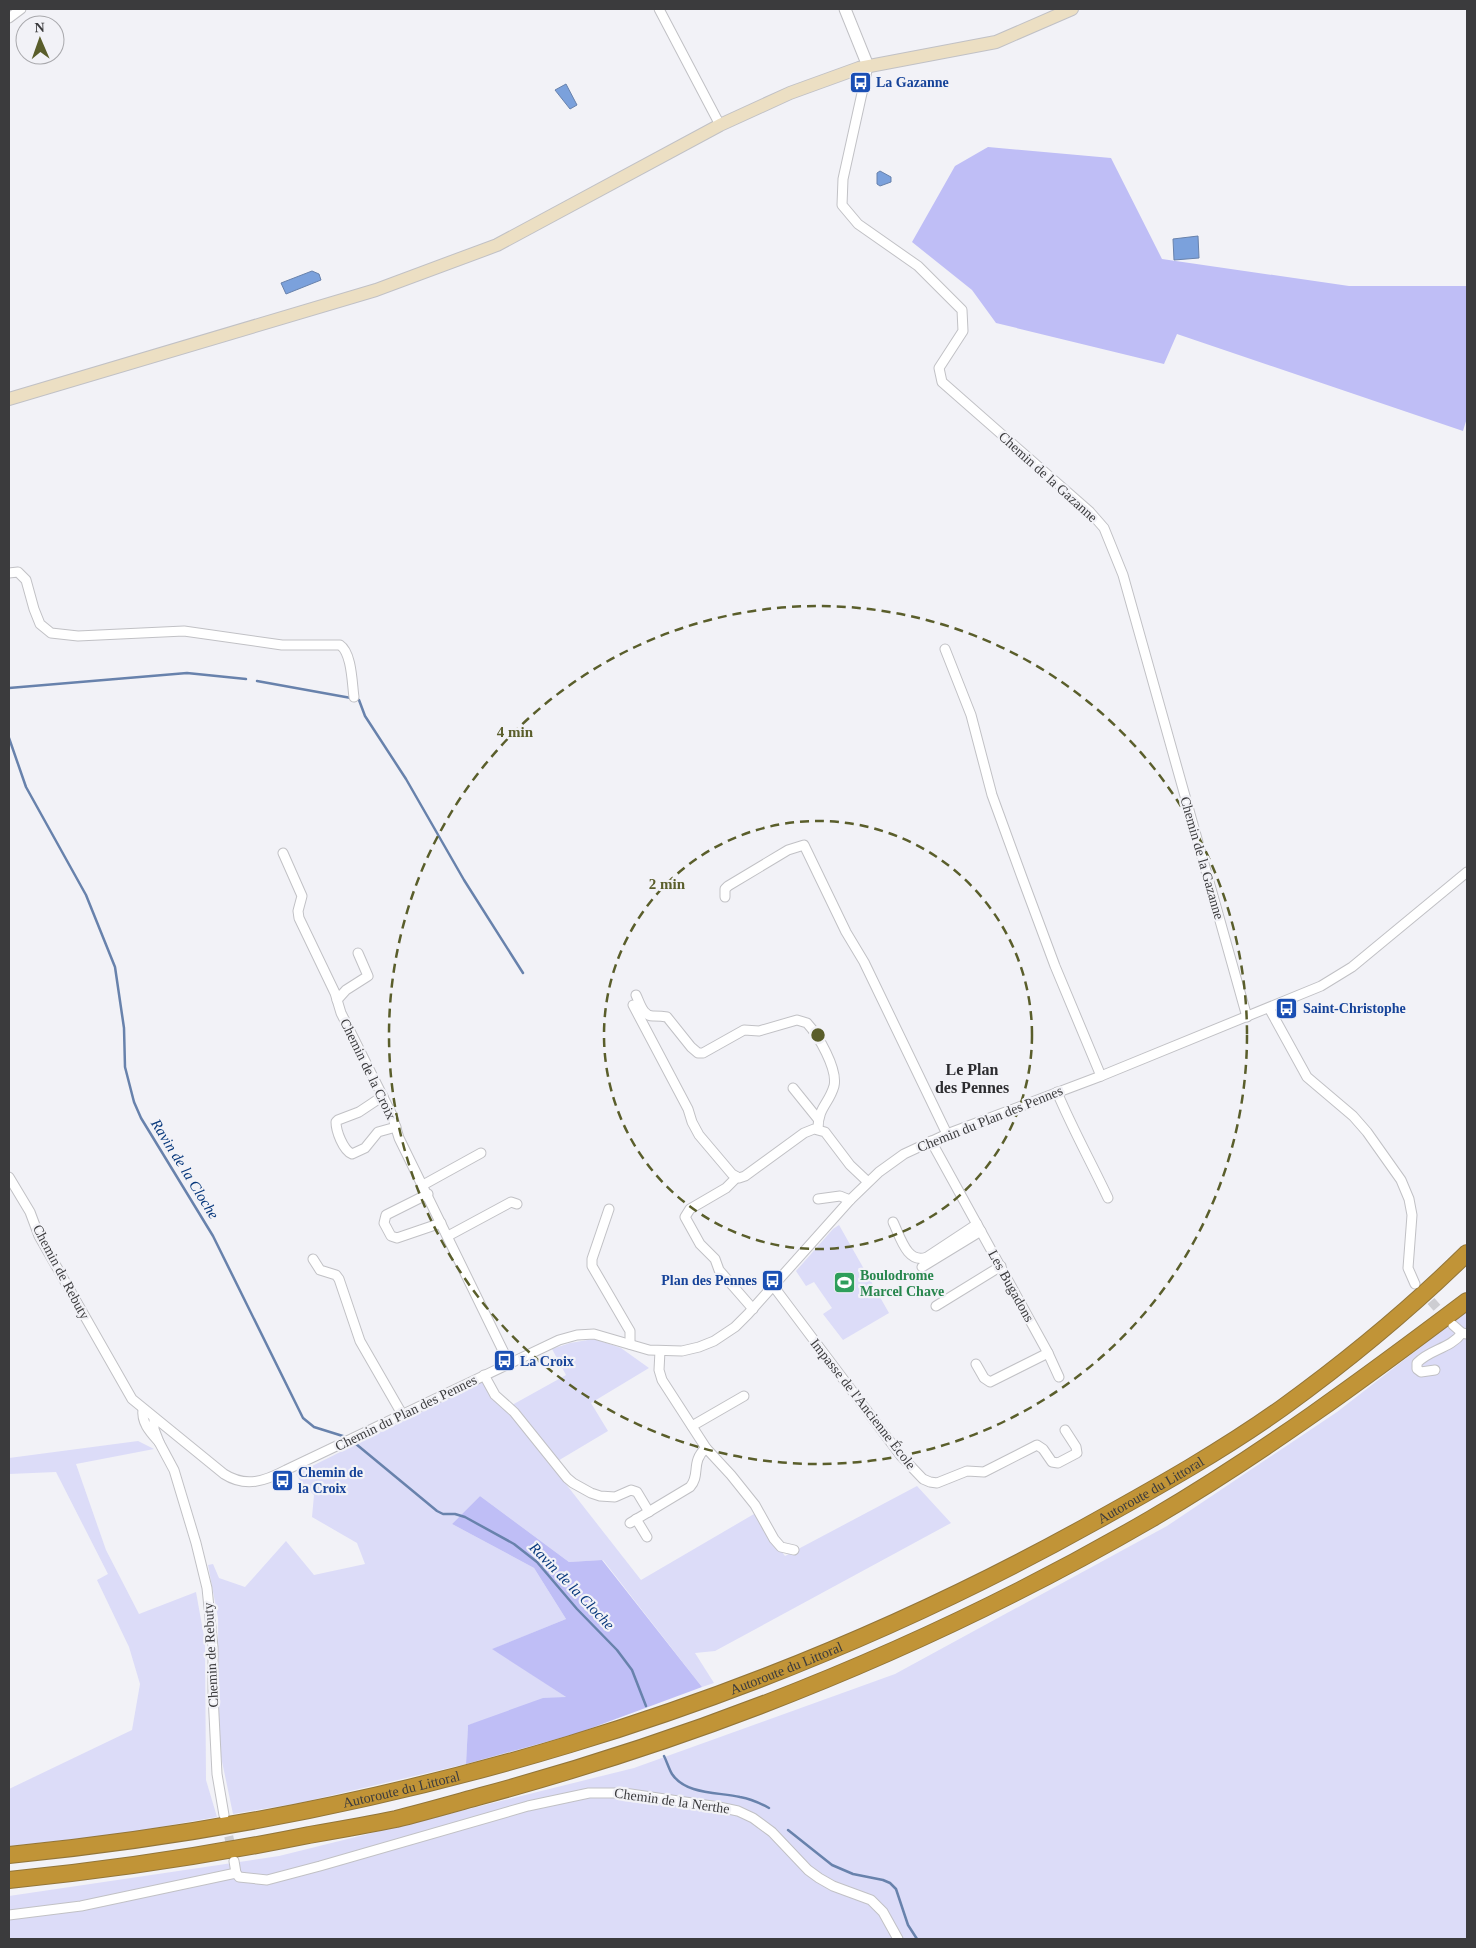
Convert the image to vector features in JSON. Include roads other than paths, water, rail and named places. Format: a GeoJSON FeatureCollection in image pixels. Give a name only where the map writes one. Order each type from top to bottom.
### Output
{"type":"FeatureCollection","features":[{"type":"Feature","properties":{"kind":"highway","name":"Autoroute du Littoral"},"geometry":{"type":"LineString","coordinates":[[9,1855],[224,1827],[388,1794],[545,1752],[633,1725],[799,1664],[877,1631],[1055,1544],[1148,1492],[1231,1442],[1279,1410],[1390,1323],[1467,1253]]}},
{"type":"Feature","properties":{"kind":"highway","name":"Autoroute du Littoral"},"geometry":{"type":"LineString","coordinates":[[9,1880],[60,1875],[226,1852],[395,1819],[571,1771],[642,1748],[808,1687],[892,1652],[989,1606],[1151,1519],[1338,1398],[1467,1301]]}},
{"type":"Feature","properties":{"kind":"main road"},"geometry":{"type":"LineString","coordinates":[[9,399],[376,290],[497,245],[720,125],[790,94],[859,68],[996,42],[1072,9]]}},
{"type":"Feature","properties":{"kind":"street"},"geometry":{"type":"LineString","coordinates":[[9,18],[21,9]]}},
{"type":"Feature","properties":{"kind":"street"},"geometry":{"type":"LineString","coordinates":[[659,9],[720,125]]}},
{"type":"Feature","properties":{"kind":"street"},"geometry":{"type":"LineString","coordinates":[[845,9],[868,66]]}},
{"type":"Feature","properties":{"kind":"street","name":"Chemin de la Gazanne"},"geometry":{"type":"LineString","coordinates":[[868,66],[843,180],[842,205],[858,224],[918,266],[962,310],[963,331],[939,368],[942,382],[1090,512],[1104,528],[1123,575],[1247,1017]]}},
{"type":"Feature","properties":{"kind":"street"},"geometry":{"type":"LineString","coordinates":[[9,573],[18,572],[26,580],[40,624],[51,633],[78,636],[184,631],[282,646],[340,645],[344,648],[348,657],[354,697]]}},
{"type":"Feature","properties":{"kind":"street"},"geometry":{"type":"LineString","coordinates":[[945,649],[970,715],[992,795],[1023,880],[1055,966],[1101,1076]]}},
{"type":"Feature","properties":{"kind":"street"},"geometry":{"type":"LineString","coordinates":[[725,897],[725,889],[728,886],[788,850],[804,845],[846,932],[864,962],[947,1134]]}},
{"type":"Feature","properties":{"kind":"street","name":"Chemin de la Croix"},"geometry":{"type":"LineString","coordinates":[[283,854],[302,896],[298,911],[299,918],[337,1000],[340,1013],[383,1096],[399,1138],[509,1363]]}},
{"type":"Feature","properties":{"kind":"street","name":"Chemin du Plan des Pennes"},"geometry":{"type":"LineString","coordinates":[[143,1409],[224,1474],[234,1480],[251,1483],[271,1478],[559,1340],[577,1335],[594,1334],[660,1351],[682,1351],[706,1344],[728,1332],[753,1309],[850,1200],[891,1163],[947,1134],[1101,1076],[1321,986],[1352,967],[1467,872]]}},
{"type":"Feature","properties":{"kind":"street"},"geometry":{"type":"LineString","coordinates":[[337,1000],[352,986],[368,976],[358,953]]}},
{"type":"Feature","properties":{"kind":"street"},"geometry":{"type":"LineString","coordinates":[[636,995],[646,1014],[651,1017],[667,1017],[698,1053],[707,1052],[744,1030],[759,1031],[797,1020],[807,1023],[831,1063],[835,1080],[818,1119],[818,1129]]}},
{"type":"Feature","properties":{"kind":"street"},"geometry":{"type":"LineString","coordinates":[[633,1005],[688,1109],[699,1135],[732,1174],[737,1177]]}},
{"type":"Feature","properties":{"kind":"street"},"geometry":{"type":"LineString","coordinates":[[1269,1008],[1307,1077],[1353,1116],[1367,1132],[1401,1180],[1409,1199],[1412,1215],[1408,1268],[1415,1284]]}},
{"type":"Feature","properties":{"kind":"street"},"geometry":{"type":"LineString","coordinates":[[793,1088],[818,1119]]}},
{"type":"Feature","properties":{"kind":"street"},"geometry":{"type":"LineString","coordinates":[[1057,1092],[1068,1119],[1087,1153],[1108,1198]]}},
{"type":"Feature","properties":{"kind":"street"},"geometry":{"type":"LineString","coordinates":[[383,1096],[359,1112],[338,1120],[336,1128],[346,1150],[352,1154],[365,1148],[378,1132],[396,1127]]}},
{"type":"Feature","properties":{"kind":"street"},"geometry":{"type":"LineString","coordinates":[[753,1309],[719,1270],[715,1260],[700,1244],[686,1220],[686,1214],[726,1188],[737,1177],[745,1176],[804,1133],[818,1129],[825,1132],[850,1165],[868,1182]]}},
{"type":"Feature","properties":{"kind":"street","name":"Les Bugadons"},"geometry":{"type":"LineString","coordinates":[[931,1141],[1060,1377]]}},
{"type":"Feature","properties":{"kind":"street"},"geometry":{"type":"LineString","coordinates":[[423,1185],[481,1153]]}},
{"type":"Feature","properties":{"kind":"street","name":"Chemin de Rebuty"},"geometry":{"type":"LineString","coordinates":[[9,1177],[30,1212],[39,1236],[127,1392],[143,1409],[142,1415],[146,1426],[159,1442]]}},
{"type":"Feature","properties":{"kind":"street"},"geometry":{"type":"LineString","coordinates":[[428,1194],[386,1215],[384,1223],[391,1236],[397,1238],[441,1223]]}},
{"type":"Feature","properties":{"kind":"street"},"geometry":{"type":"LineString","coordinates":[[818,1199],[840,1196],[850,1200]]}},
{"type":"Feature","properties":{"kind":"street"},"geometry":{"type":"LineString","coordinates":[[448,1236],[511,1202],[517,1204]]}},
{"type":"Feature","properties":{"kind":"street"},"geometry":{"type":"LineString","coordinates":[[609,1210],[592,1260],[592,1266],[630,1330],[630,1344]]}},
{"type":"Feature","properties":{"kind":"street"},"geometry":{"type":"LineString","coordinates":[[892,1222],[908,1253],[913,1258],[918,1259],[927,1257],[979,1228]]}},
{"type":"Feature","properties":{"kind":"street"},"geometry":{"type":"LineString","coordinates":[[922,1267],[979,1228]]}},
{"type":"Feature","properties":{"kind":"street"},"geometry":{"type":"LineString","coordinates":[[313,1259],[320,1270],[336,1275],[339,1279],[360,1341],[402,1414]]}},
{"type":"Feature","properties":{"kind":"street"},"geometry":{"type":"LineString","coordinates":[[936,1306],[1001,1266]]}},
{"type":"Feature","properties":{"kind":"street","name":"Impasse de l'Ancienne École"},"geometry":{"type":"LineString","coordinates":[[774,1287],[901,1456],[923,1479],[937,1484],[967,1471],[984,1472],[1037,1445],[1043,1449],[1052,1462],[1058,1463],[1077,1452],[1076,1447],[1065,1430]]}},
{"type":"Feature","properties":{"kind":"street"},"geometry":{"type":"LineString","coordinates":[[1436,1370],[1421,1372],[1417,1369],[1417,1364],[1424,1357],[1453,1343],[1465,1334],[1453,1325]]}},
{"type":"Feature","properties":{"kind":"street"},"geometry":{"type":"LineString","coordinates":[[660,1351],[659,1370],[662,1380],[706,1448],[755,1505],[778,1543],[786,1549],[794,1550]]}},
{"type":"Feature","properties":{"kind":"street"},"geometry":{"type":"LineString","coordinates":[[976,1364],[984,1378],[990,1382],[1048,1353]]}},
{"type":"Feature","properties":{"kind":"street"},"geometry":{"type":"LineString","coordinates":[[484,1375],[495,1395],[514,1412],[566,1478],[583,1489],[600,1496],[615,1497],[631,1490],[637,1492],[648,1512]]}},
{"type":"Feature","properties":{"kind":"street"},"geometry":{"type":"LineString","coordinates":[[692,1426],[744,1396]]}},
{"type":"Feature","properties":{"kind":"street","name":"Chemin de Rebuty"},"geometry":{"type":"LineString","coordinates":[[154,1418],[154,1429],[174,1470],[196,1543],[207,1588],[213,1647],[212,1695],[217,1774],[224,1815]]}},
{"type":"Feature","properties":{"kind":"street"},"geometry":{"type":"LineString","coordinates":[[647,1537],[633,1521],[692,1485],[697,1458],[706,1448]]}},
{"type":"Feature","properties":{"kind":"street","name":"Chemin de la Nerthe"},"geometry":{"type":"LineString","coordinates":[[236,1873],[245,1878],[267,1880],[528,1806],[588,1793],[624,1793],[728,1809],[753,1818],[772,1832],[808,1870],[819,1878],[833,1886],[871,1900],[884,1912],[898,1939]]}},
{"type":"Feature","properties":{"kind":"street"},"geometry":{"type":"LineString","coordinates":[[9,1915],[81,1906],[236,1873],[234,1860]]}},
{"type":"Feature","properties":{"kind":"waterway"},"geometry":{"type":"LineString","coordinates":[[9,688],[187,673],[246,679]]}},
{"type":"Feature","properties":{"kind":"waterway"},"geometry":{"type":"LineString","coordinates":[[257,681],[351,698]]}},
{"type":"Feature","properties":{"kind":"waterway"},"geometry":{"type":"LineString","coordinates":[[359,700],[365,716],[406,779],[464,880],[523,973]]}},
{"type":"Feature","properties":{"kind":"waterway","name":"Ravin de la Cloche"},"geometry":{"type":"LineString","coordinates":[[9,738],[26,787],[86,895],[115,967],[124,1028],[125,1067],[134,1102],[141,1118],[213,1236],[303,1418],[314,1427],[346,1437]]}},
{"type":"Feature","properties":{"kind":"waterway","name":"Ravin de la Cloche"},"geometry":{"type":"LineString","coordinates":[[356,1444],[437,1511],[443,1514],[455,1514],[465,1517],[514,1544],[537,1562],[577,1609],[617,1650],[632,1670],[646,1706]]}},
{"type":"Feature","properties":{"kind":"waterway","name":"Ravin de la Cloche"},"geometry":{"type":"LineString","coordinates":[[664,1756],[672,1774],[686,1786],[703,1792],[748,1799],[769,1808]]}},
{"type":"Feature","properties":{"kind":"waterway","name":"Ravin de la Cloche"},"geometry":{"type":"LineString","coordinates":[[788,1830],[832,1865],[853,1874],[890,1883],[896,1889],[908,1925],[917,1939]]}},
{"type":"Feature","properties":{"kind":"tunnel"},"geometry":{"type":"LineString","coordinates":[[1422,1291],[1447,1319]]}},
{"type":"Feature","properties":{"kind":"tunnel"},"geometry":{"type":"LineString","coordinates":[[226,1823],[232,1852]]}},
{"type":"Feature","properties":{"kind":"place","name":"La Gazanne"},"geometry":{"type":"Point","coordinates":[860,82]}},
{"type":"Feature","properties":{"kind":"place","name":"Saint-Christophe"},"geometry":{"type":"Point","coordinates":[1287,1008]}},
{"type":"Feature","properties":{"kind":"place","name":"Plan des Pennes"},"geometry":{"type":"Point","coordinates":[773,1280]}},
{"type":"Feature","properties":{"kind":"place","name":"Boulodrome Marcel Chave"},"geometry":{"type":"Point","coordinates":[844,1283]}},
{"type":"Feature","properties":{"kind":"place","name":"La Croix"},"geometry":{"type":"Point","coordinates":[504,1361]}},
{"type":"Feature","properties":{"kind":"place","name":"Chemin de la Croix"},"geometry":{"type":"Point","coordinates":[282,1480]}},
{"type":"Feature","properties":{"kind":"district","name":"Le Plan des Pennes"},"geometry":{"type":"Point","coordinates":[972,1078]}}]}
